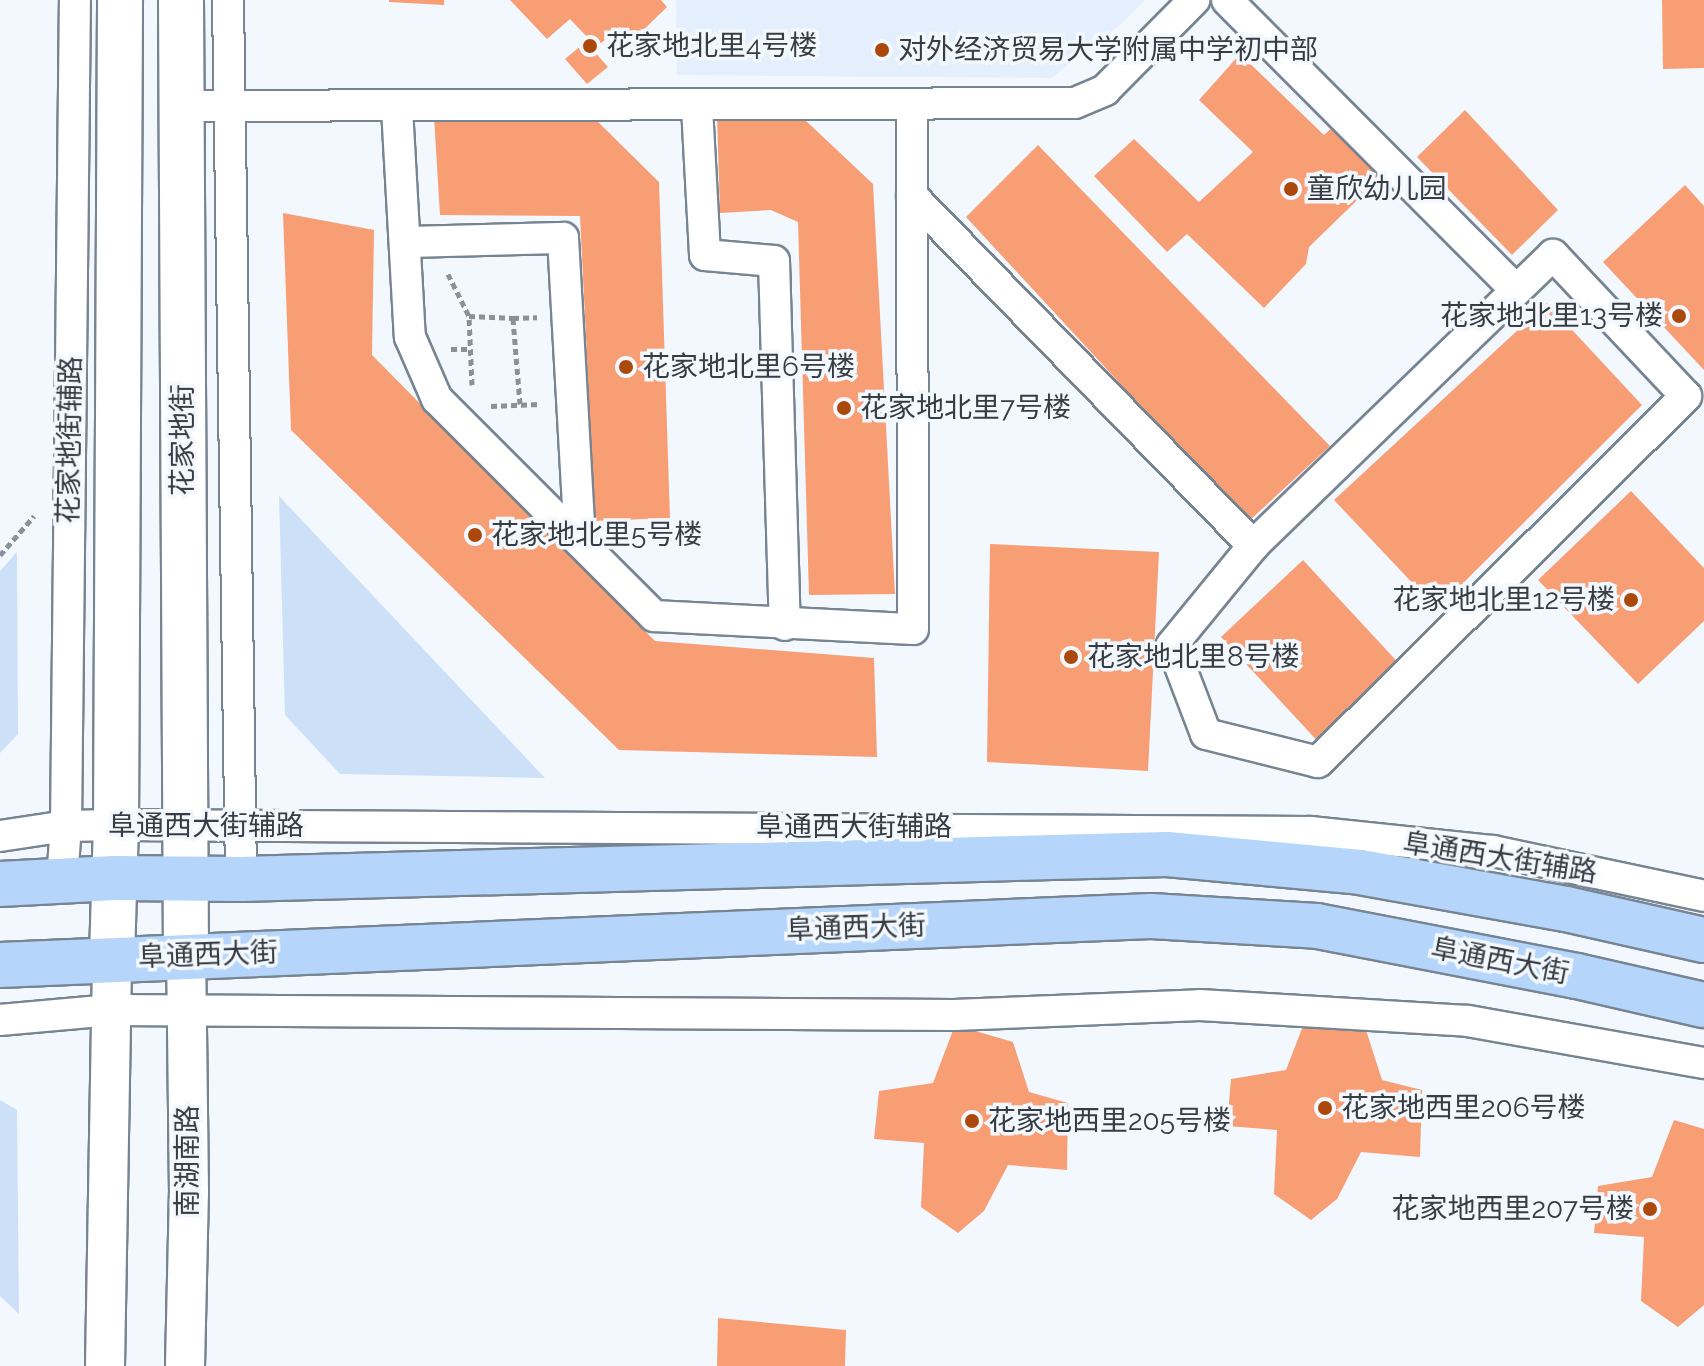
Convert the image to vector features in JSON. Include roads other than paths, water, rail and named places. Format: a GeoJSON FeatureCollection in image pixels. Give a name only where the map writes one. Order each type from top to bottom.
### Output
{"type":"FeatureCollection","features":[{"type":"Feature","properties":{"kind":"main road"},"geometry":{"type":"LineString","coordinates":[[112,958],[116,825],[120,0]]}},
{"type":"Feature","properties":{"kind":"main road","name":"花家地街"},"geometry":{"type":"LineString","coordinates":[[181,0],[186,956]]}},
{"type":"Feature","properties":{"kind":"main road"},"geometry":{"type":"LineString","coordinates":[[0,884],[114,878],[241,879],[1167,854],[1360,872],[1566,909],[1704,940]]}},
{"type":"Feature","properties":{"kind":"main road","name":"阜通西大街"},"geometry":{"type":"LineString","coordinates":[[0,965],[1151,916],[1317,926],[1577,976],[1704,1005]]}},
{"type":"Feature","properties":{"kind":"street","name":"花家地街辅路"},"geometry":{"type":"LineString","coordinates":[[62,880],[66,826],[75,0]]}},
{"type":"Feature","properties":{"kind":"street"},"geometry":{"type":"LineString","coordinates":[[228,0],[241,879]]}},
{"type":"Feature","properties":{"kind":"street"},"geometry":{"type":"LineString","coordinates":[[181,106],[228,109],[1075,103],[1105,90],[1194,0]]}},
{"type":"Feature","properties":{"kind":"street"},"geometry":{"type":"LineString","coordinates":[[1227,0],[1516,290]]}},
{"type":"Feature","properties":{"kind":"street"},"geometry":{"type":"LineString","coordinates":[[397,108],[418,241],[410,337],[437,399],[654,616],[785,625],[913,629],[912,106]]}},
{"type":"Feature","properties":{"kind":"street"},"geometry":{"type":"LineString","coordinates":[[697,107],[705,255],[774,261],[785,625]]}},
{"type":"Feature","properties":{"kind":"street"},"geometry":{"type":"LineString","coordinates":[[912,196],[1253,546]]}},
{"type":"Feature","properties":{"kind":"street"},"geometry":{"type":"LineString","coordinates":[[418,241],[563,238],[580,542]]}},
{"type":"Feature","properties":{"kind":"street"},"geometry":{"type":"LineString","coordinates":[[1553,255],[1686,396],[1318,762],[1206,734],[1172,645],[1253,546],[1553,255]]}},
{"type":"Feature","properties":{"kind":"street","name":"阜通西大街辅路"},"geometry":{"type":"LineString","coordinates":[[0,836],[66,826],[116,825],[1311,832],[1493,851],[1704,896]]}},
{"type":"Feature","properties":{"kind":"street","name":"南湖南路"},"geometry":{"type":"LineString","coordinates":[[185,1366],[186,956]]}},
{"type":"Feature","properties":{"kind":"street"},"geometry":{"type":"LineString","coordinates":[[105,1366],[112,958]]}},
{"type":"Feature","properties":{"kind":"street"},"geometry":{"type":"LineString","coordinates":[[0,1020],[112,1010],[954,1015],[1200,1005],[1468,1021],[1704,1063]]}},
{"type":"Feature","properties":{"kind":"place","name":"花家地北里4号楼"},"geometry":{"type":"Point","coordinates":[590,46]}},
{"type":"Feature","properties":{"kind":"place","name":"对外经济贸易大学附属中学初中部"},"geometry":{"type":"Point","coordinates":[882,50]}},
{"type":"Feature","properties":{"kind":"place","name":"童欣幼儿园"},"geometry":{"type":"Point","coordinates":[1291,189]}},
{"type":"Feature","properties":{"kind":"place","name":"花家地北里13号楼"},"geometry":{"type":"Point","coordinates":[1679,316]}},
{"type":"Feature","properties":{"kind":"place","name":"花家地北里6号楼"},"geometry":{"type":"Point","coordinates":[626,367]}},
{"type":"Feature","properties":{"kind":"place","name":"花家地北里7号楼"},"geometry":{"type":"Point","coordinates":[844,408]}},
{"type":"Feature","properties":{"kind":"place","name":"花家地北里5号楼"},"geometry":{"type":"Point","coordinates":[475,535]}},
{"type":"Feature","properties":{"kind":"place","name":"花家地北里12号楼"},"geometry":{"type":"Point","coordinates":[1631,600]}},
{"type":"Feature","properties":{"kind":"place","name":"花家地北里8号楼"},"geometry":{"type":"Point","coordinates":[1071,657]}},
{"type":"Feature","properties":{"kind":"place","name":"花家地西里206号楼"},"geometry":{"type":"Point","coordinates":[1325,1108]}},
{"type":"Feature","properties":{"kind":"place","name":"花家地西里205号楼"},"geometry":{"type":"Point","coordinates":[972,1121]}},
{"type":"Feature","properties":{"kind":"place","name":"花家地西里207号楼"},"geometry":{"type":"Point","coordinates":[1650,1209]}}]}
